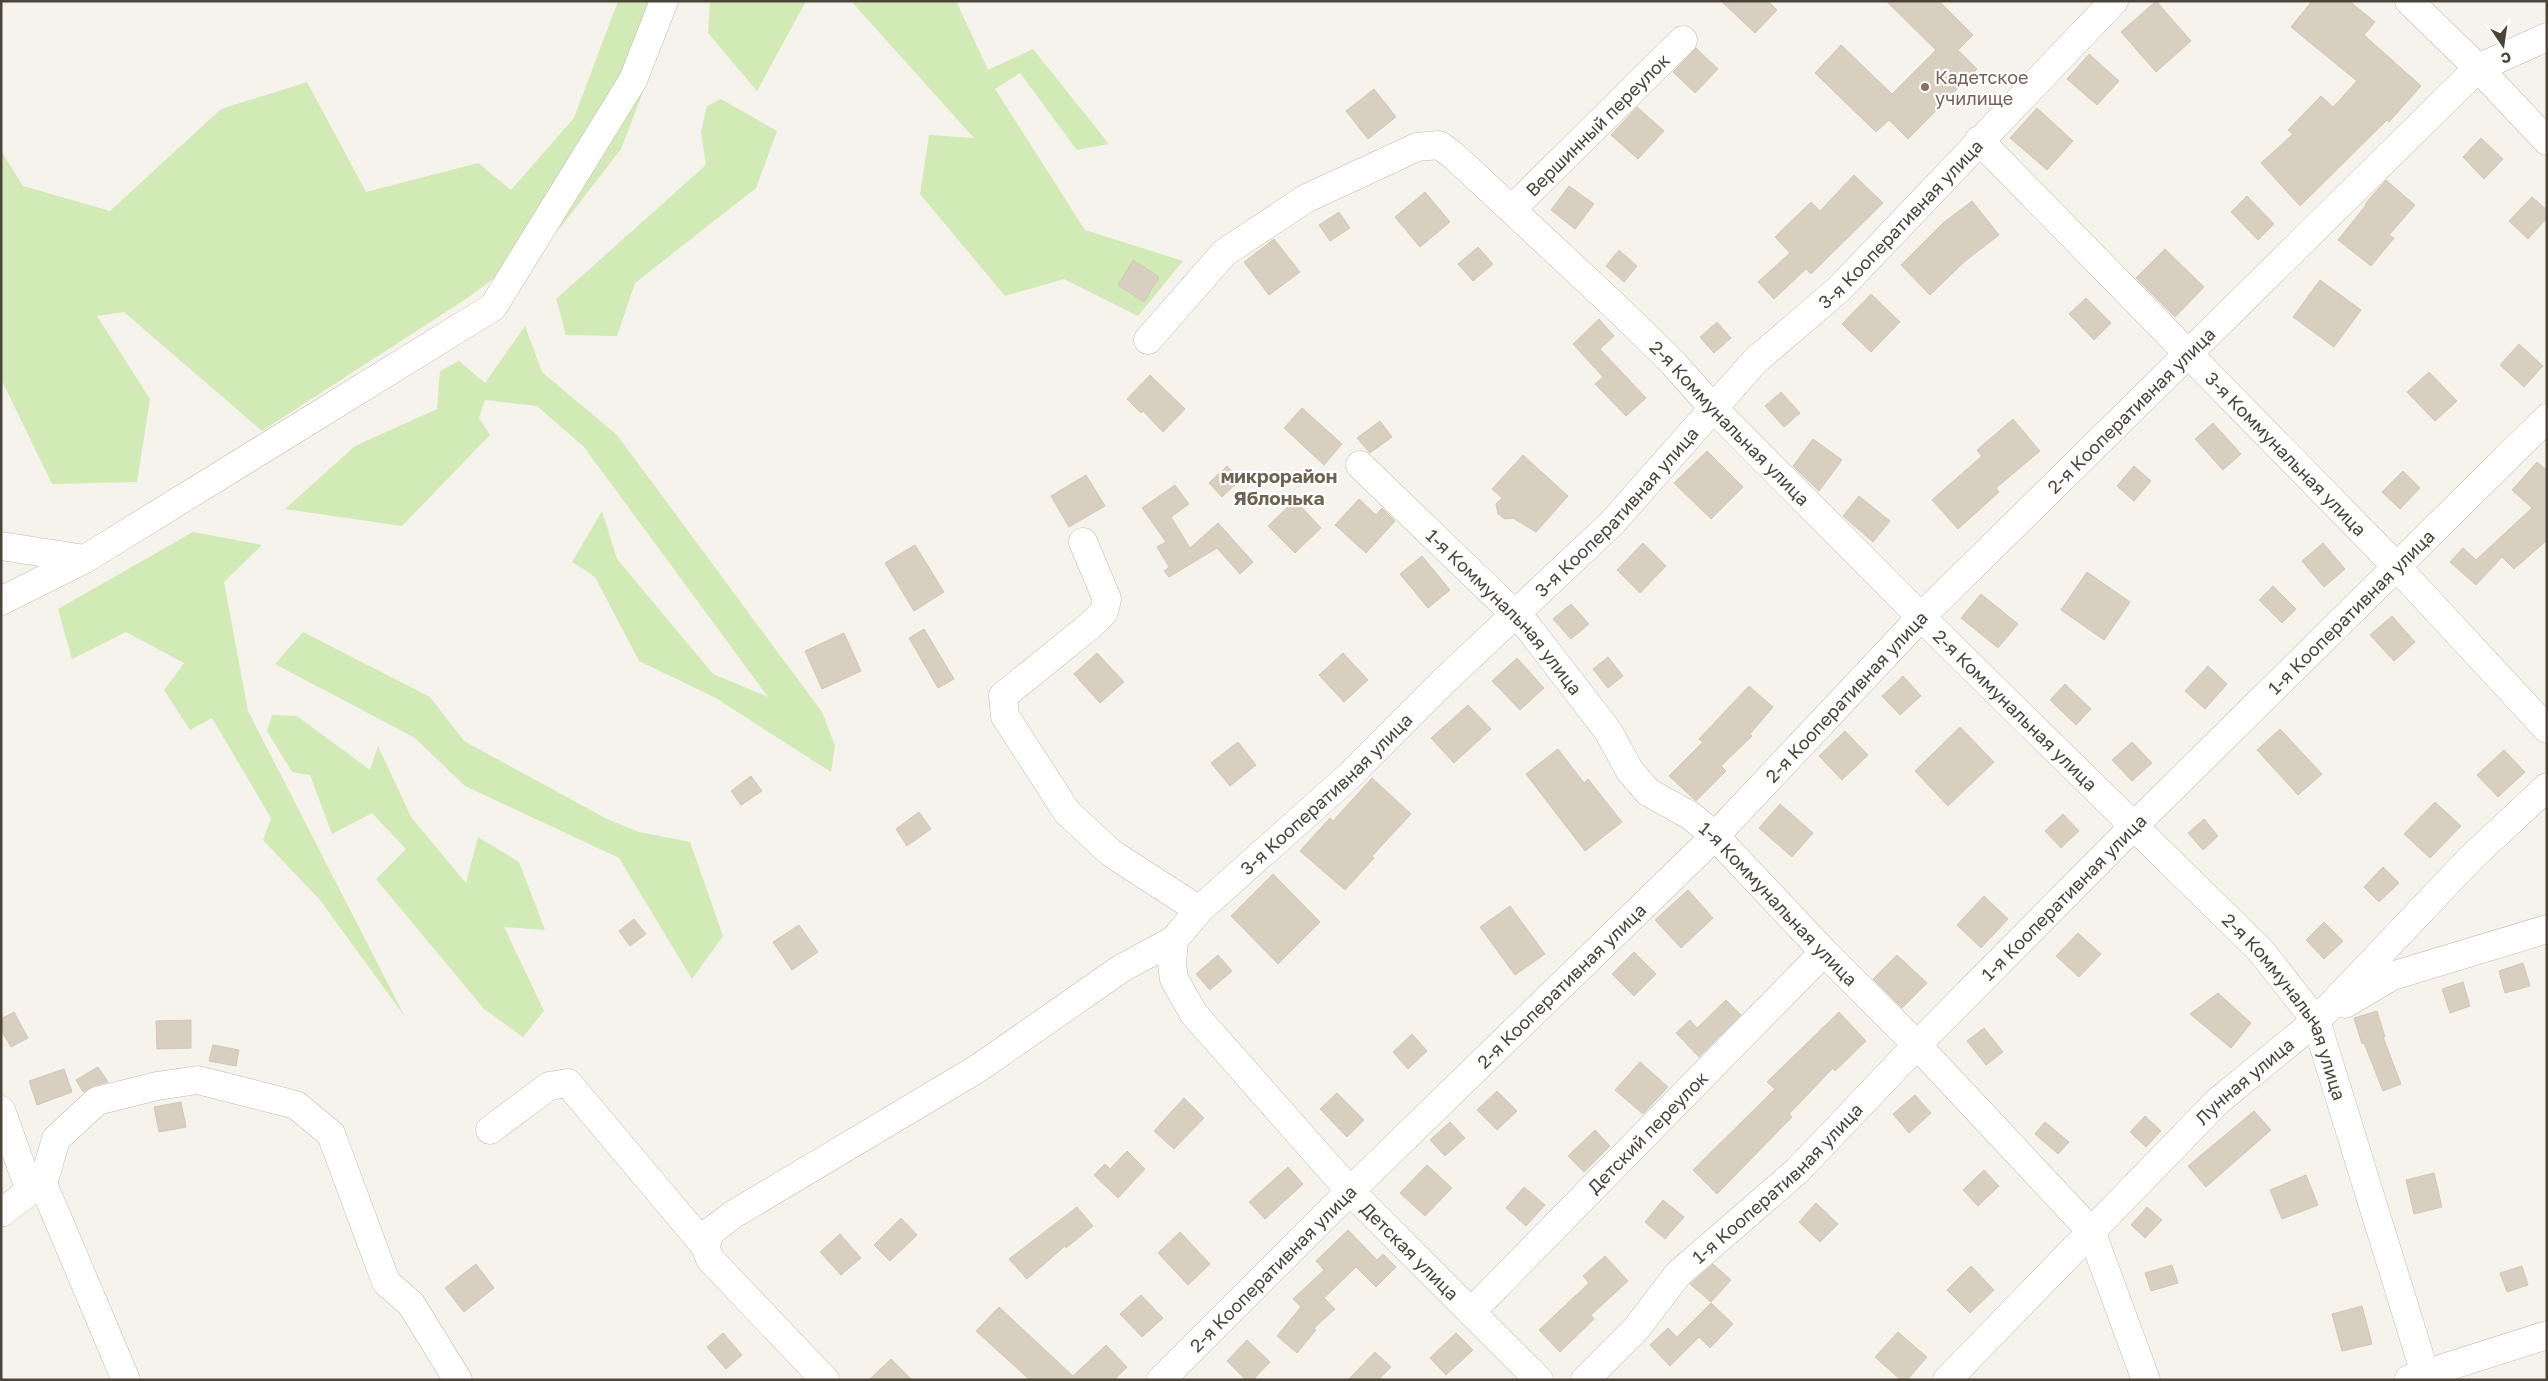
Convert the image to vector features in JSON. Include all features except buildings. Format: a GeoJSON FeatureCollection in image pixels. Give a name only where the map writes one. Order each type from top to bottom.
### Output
{"type":"FeatureCollection","features":[{"type":"Feature","properties":{"kind":"street"},"geometry":{"type":"LineString","coordinates":[[1,601],[85,559],[493,307],[633,80],[664,1]]}},
{"type":"Feature","properties":{"kind":"street","name":"3-я Кооперативная улица"},"geometry":{"type":"LineString","coordinates":[[1174,940],[1199,910],[1315,808],[1445,680],[1612,523],[1755,361],[1839,289],[1979,140],[2114,1]]}},
{"type":"Feature","properties":{"kind":"street"},"geometry":{"type":"LineString","coordinates":[[2408,1],[2478,68],[2547,141]]}},
{"type":"Feature","properties":{"kind":"street","name":"2-я Кооперативная улица"},"geometry":{"type":"LineString","coordinates":[[1161,1380],[1350,1191],[1715,836],[1921,618],[2478,68],[2547,37]]}},
{"type":"Feature","properties":{"kind":"street","name":"Вершинный переулок"},"geometry":{"type":"LineString","coordinates":[[1512,209],[1683,40]]}},
{"type":"Feature","properties":{"kind":"street","name":"3-я Коммунальная улица"},"geometry":{"type":"LineString","coordinates":[[1979,140],[2397,567],[2547,728]]}},
{"type":"Feature","properties":{"kind":"street","name":"2-я Коммунальная улица"},"geometry":{"type":"LineString","coordinates":[[1148,340],[1224,253],[1305,200],[1417,147],[1439,145],[1512,209],[1618,309],[1921,618],[2261,951],[2316,1021],[2420,1378]]}},
{"type":"Feature","properties":{"kind":"street","name":"1-я Кооперативная улица"},"geometry":{"type":"LineString","coordinates":[[1585,1380],[1636,1329],[1678,1274],[1797,1172],[1918,1045],[2134,826],[2547,418]]}},
{"type":"Feature","properties":{"kind":"street","name":"1-я Коммунальная улица"},"geometry":{"type":"LineString","coordinates":[[1360,465],[1528,627],[1608,731],[1630,771],[1648,792],[1691,816],[1715,836],[1824,952],[1918,1045],[2091,1231],[2146,1380]]}},
{"type":"Feature","properties":{"kind":"street"},"geometry":{"type":"LineString","coordinates":[[1083,542],[1107,599],[1104,612],[1092,624],[1003,696],[1005,716],[1067,812],[1110,853],[1199,910]]}},
{"type":"Feature","properties":{"kind":"street"},"geometry":{"type":"LineString","coordinates":[[1,546],[85,559]]}},
{"type":"Feature","properties":{"kind":"street","name":"Лунная улица"},"geometry":{"type":"LineString","coordinates":[[1947,1380],[2218,1101],[2316,1021],[2471,858],[2547,787]]}},
{"type":"Feature","properties":{"kind":"street"},"geometry":{"type":"LineString","coordinates":[[2316,1021],[2392,976],[2547,929]]}},
{"type":"Feature","properties":{"kind":"street"},"geometry":{"type":"LineString","coordinates":[[707,1252],[711,1231],[734,1214],[977,1069],[1122,968],[1174,940]]}},
{"type":"Feature","properties":{"kind":"street","name":"Детская улица"},"geometry":{"type":"LineString","coordinates":[[1174,940],[1172,964],[1174,979],[1194,1014],[1350,1191],[1539,1380]]}},
{"type":"Feature","properties":{"kind":"street","name":"Детский переулок"},"geometry":{"type":"LineString","coordinates":[[1471,1312],[1824,952]]}},
{"type":"Feature","properties":{"kind":"street"},"geometry":{"type":"LineString","coordinates":[[1,1213],[36,1188],[56,1139],[96,1101],[157,1086],[198,1080],[296,1105],[331,1134],[386,1282],[411,1304],[458,1380]]}},
{"type":"Feature","properties":{"kind":"street"},"geometry":{"type":"LineString","coordinates":[[490,1130],[549,1086],[568,1083],[707,1252],[825,1380]]}},
{"type":"Feature","properties":{"kind":"street"},"geometry":{"type":"LineString","coordinates":[[1,1110],[126,1380]]}},
{"type":"Feature","properties":{"kind":"street"},"geometry":{"type":"LineString","coordinates":[[2420,1378],[2547,1335]]}},
{"type":"Feature","properties":{"kind":"green space"},"geometry":{"type":"Polygon","coordinates":[[[618,1],[678,1],[621,149],[560,228],[469,297],[262,431],[124,312],[97,316],[150,399],[137,482],[52,484],[1,379],[1,151],[23,186],[110,211],[221,109],[307,82],[366,192],[478,163],[511,190],[574,118],[618,1]]]}},
{"type":"Feature","properties":{"kind":"green space"},"geometry":{"type":"Polygon","coordinates":[[[710,1],[806,1],[757,91],[708,33],[710,1]]]}},
{"type":"Feature","properties":{"kind":"green space"},"geometry":{"type":"Polygon","coordinates":[[[851,1],[956,1],[988,70],[1033,49],[1109,144],[1077,150],[1020,73],[995,89],[1085,230],[1183,261],[1138,316],[1064,279],[1005,296],[920,194],[929,135],[974,138],[851,1]]]}},
{"type":"Feature","properties":{"kind":"green space"},"geometry":{"type":"Polygon","coordinates":[[[721,99],[777,131],[756,188],[635,283],[617,336],[566,335],[556,299],[706,165],[701,132],[707,106],[721,99]]]}},
{"type":"Feature","properties":{"kind":"green space"},"geometry":{"type":"Polygon","coordinates":[[[525,326],[542,372],[617,435],[822,712],[835,746],[831,772],[714,697],[639,661],[595,577],[572,562],[602,511],[617,559],[713,674],[768,697],[584,447],[537,406],[485,400],[479,418],[490,435],[402,526],[285,509],[355,446],[437,409],[440,371],[459,361],[485,383],[525,326]]]}},
{"type":"Feature","properties":{"kind":"green space"},"geometry":{"type":"Polygon","coordinates":[[[193,532],[262,545],[224,582],[248,711],[405,1017],[320,900],[263,840],[271,818],[212,718],[190,730],[164,690],[184,663],[126,632],[72,659],[58,609],[193,532]]]}},
{"type":"Feature","properties":{"kind":"green space"},"geometry":{"type":"Polygon","coordinates":[[[303,632],[430,697],[464,741],[607,819],[639,832],[690,842],[723,936],[692,979],[619,858],[465,786],[415,738],[275,664],[303,632]]]}},
{"type":"Feature","properties":{"kind":"green space"},"geometry":{"type":"Polygon","coordinates":[[[272,715],[297,716],[370,770],[378,746],[411,817],[466,883],[478,837],[519,862],[545,930],[504,927],[544,1011],[523,1037],[484,1009],[376,879],[406,849],[372,813],[332,834],[310,775],[292,772],[267,731],[272,715]]]}},
{"type":"Feature","properties":{"kind":"place","name":"Кадетское училище"},"geometry":{"type":"Point","coordinates":[1925,87]}},
{"type":"Feature","properties":{"kind":"district","name":"микрорайон Яблонька"},"geometry":{"type":"Point","coordinates":[1279,486]}}]}
